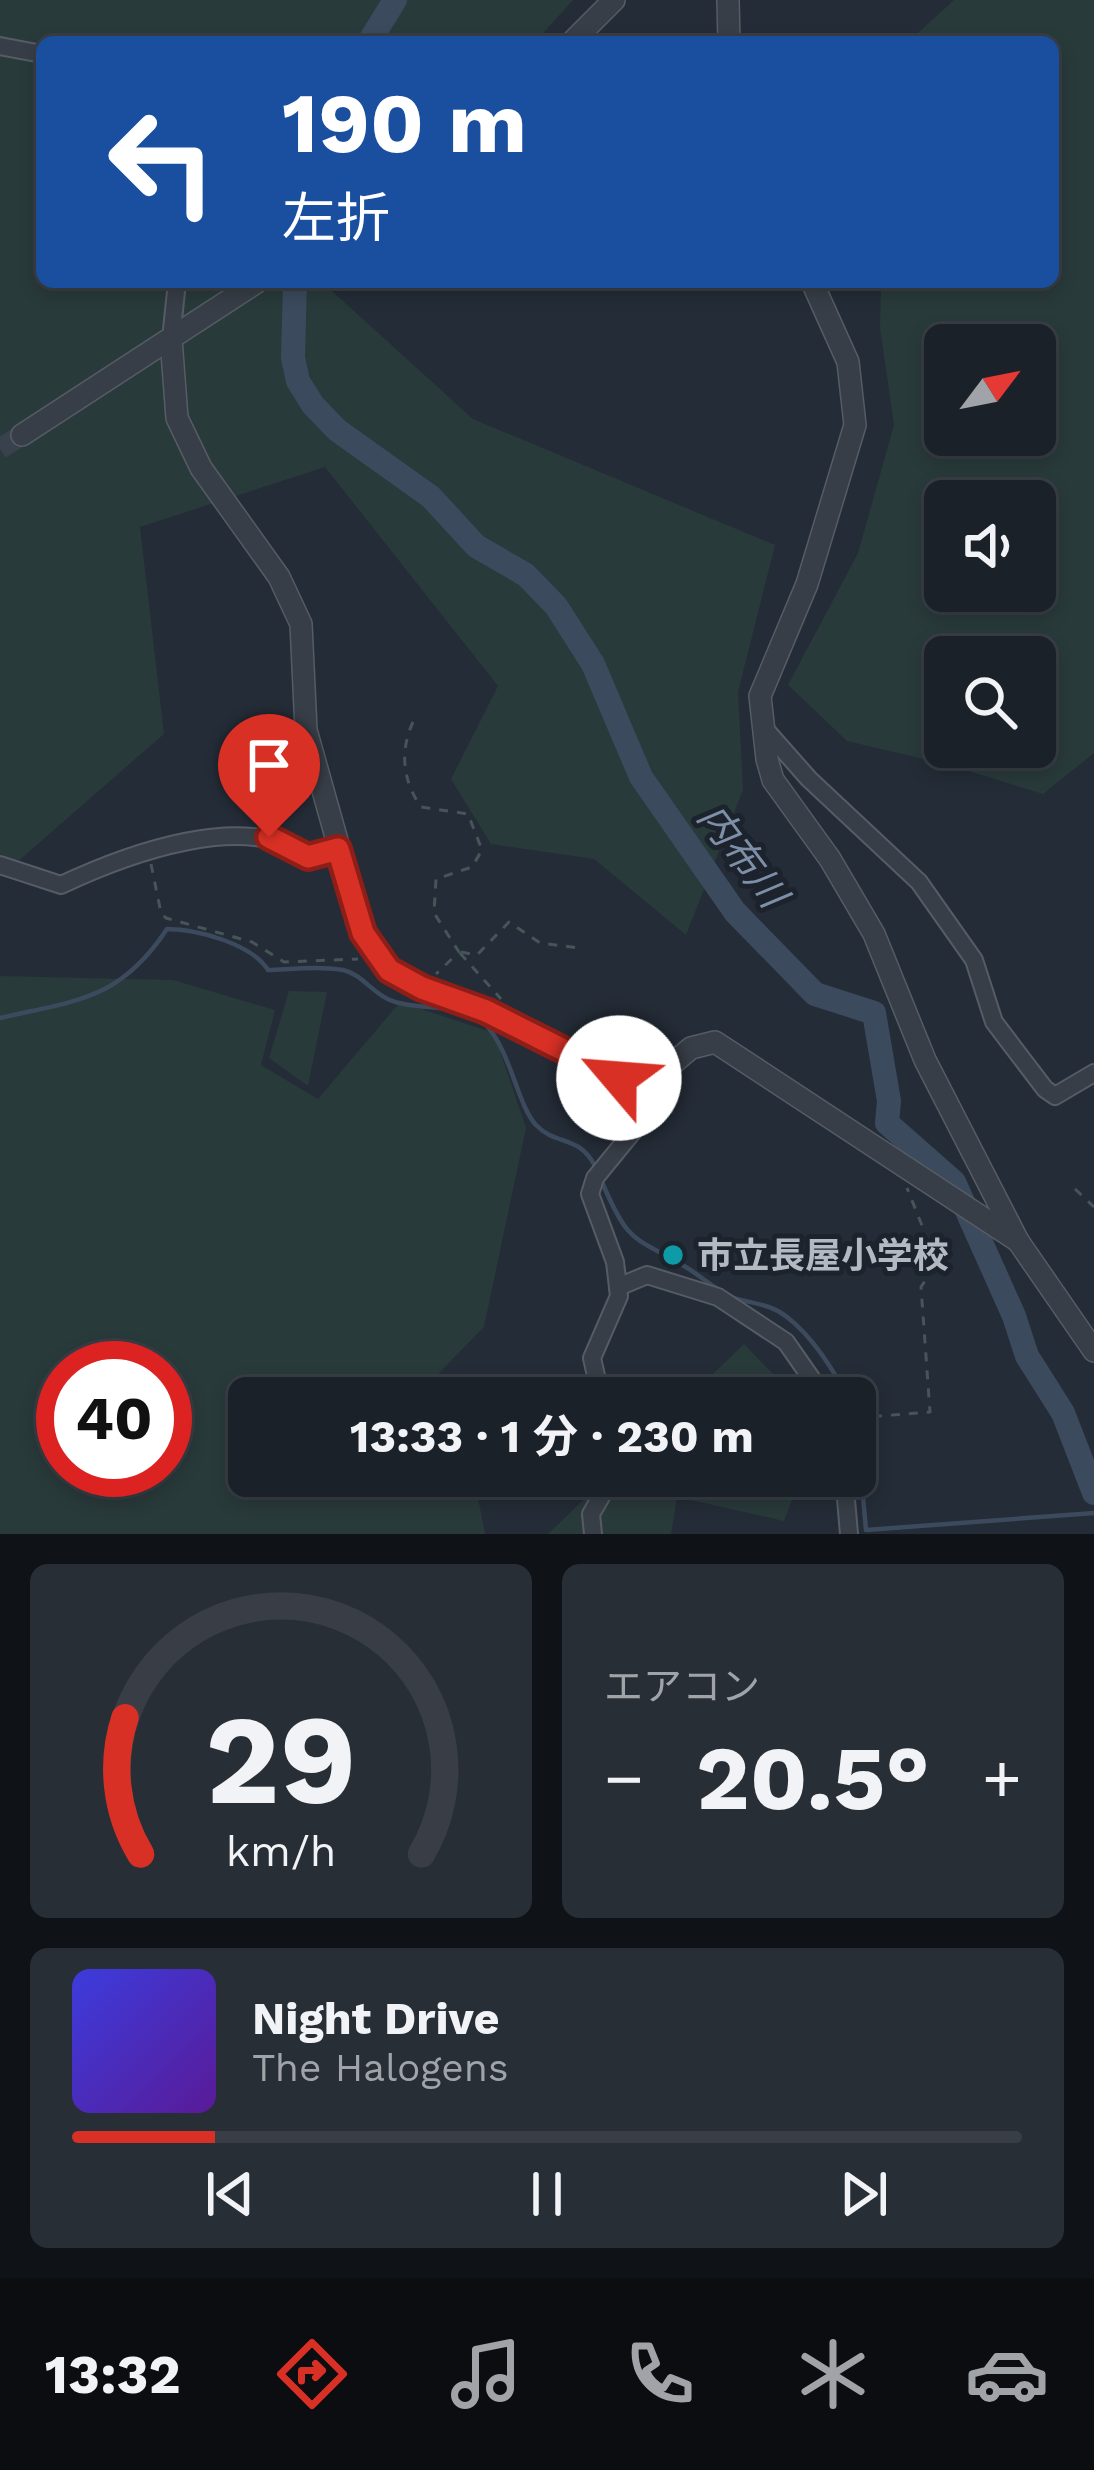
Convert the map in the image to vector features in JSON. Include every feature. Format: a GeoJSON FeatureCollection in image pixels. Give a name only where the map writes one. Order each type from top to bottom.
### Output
{"type":"FeatureCollection","features":[{"type":"Feature","properties":{"kind":"street"},"geometry":{"type":"LineString","coordinates":[[578,36],[614,0]]}},
{"type":"Feature","properties":{"kind":"street"},"geometry":{"type":"LineString","coordinates":[[728,0],[729,36]]}},
{"type":"Feature","properties":{"kind":"street"},"geometry":{"type":"LineString","coordinates":[[0,46],[36,53]]}},
{"type":"Feature","properties":{"kind":"street"},"geometry":{"type":"LineString","coordinates":[[176,288],[171,339],[177,418],[200,468],[279,577],[301,624],[306,730],[363,933],[389,970],[502,1019],[619,1078],[647,1085],[658,1101],[595,1178],[590,1194],[615,1262],[618,1288],[616,1305],[592,1358],[597,1377]]}},
{"type":"Feature","properties":{"kind":"street"},"geometry":{"type":"LineString","coordinates":[[22,435],[248,288]]}},
{"type":"Feature","properties":{"kind":"street"},"geometry":{"type":"LineString","coordinates":[[815,288],[848,362],[855,425],[806,584],[760,696],[773,780],[830,860],[874,934],[926,1060],[1018,1241],[1094,1351]]}},
{"type":"Feature","properties":{"kind":"street"},"geometry":{"type":"LineString","coordinates":[[763,726],[809,779],[919,882],[974,960],[994,1022],[1045,1089],[1055,1096],[1094,1073]]}},
{"type":"Feature","properties":{"kind":"street"},"geometry":{"type":"LineString","coordinates":[[0,865],[61,885],[202,838],[269,837],[308,857],[338,849]]}},
{"type":"Feature","properties":{"kind":"street"},"geometry":{"type":"LineString","coordinates":[[647,1085],[692,1048],[716,1042],[1018,1241]]}},
{"type":"Feature","properties":{"kind":"street"},"geometry":{"type":"LineString","coordinates":[[618,1288],[647,1275],[718,1297],[786,1342],[811,1377]]}},
{"type":"Feature","properties":{"kind":"street"},"geometry":{"type":"LineString","coordinates":[[593,1534],[591,1514],[601,1497]]}},
{"type":"Feature","properties":{"kind":"street"},"geometry":{"type":"LineString","coordinates":[[845,1497],[848,1534]]}},
{"type":"Feature","properties":{"kind":"path"},"geometry":{"type":"LineString","coordinates":[[413,722],[401,747],[413,795],[422,806],[467,814],[482,850],[472,866],[436,879],[434,914],[459,952],[502,999],[502,1019]]}},
{"type":"Feature","properties":{"kind":"path"},"geometry":{"type":"LineString","coordinates":[[149,852],[166,918],[252,941],[284,962],[323,959],[338,963],[378,955]]}},
{"type":"Feature","properties":{"kind":"path"},"geometry":{"type":"LineString","coordinates":[[459,952],[477,955],[508,922],[539,943],[579,948]]}},
{"type":"Feature","properties":{"kind":"path"},"geometry":{"type":"LineString","coordinates":[[422,988],[459,952]]}},
{"type":"Feature","properties":{"kind":"path"},"geometry":{"type":"LineString","coordinates":[[876,1416],[930,1412],[921,1288],[937,1263],[896,1163]]}},
{"type":"Feature","properties":{"kind":"path"},"geometry":{"type":"LineString","coordinates":[[1076,1189],[1094,1207]]}},
{"type":"Feature","properties":{"kind":"shaded area"},"geometry":{"type":"Polygon","coordinates":[[[0,0],[573,0],[540,36],[36,36],[36,288],[329,288],[473,419],[775,545],[738,692],[743,790],[686,935],[594,859],[491,844],[451,779],[498,686],[325,467],[140,527],[164,734],[0,877],[0,0]]]}},
{"type":"Feature","properties":{"kind":"shaded area"},"geometry":{"type":"Polygon","coordinates":[[[954,0],[1094,0],[1094,753],[1043,794],[959,768],[1056,768],[1056,636],[924,636],[924,759],[847,741],[788,685],[858,553],[894,425],[880,328],[881,288],[1059,288],[1059,36],[915,36],[954,0]]]}},
{"type":"Feature","properties":{"kind":"shaded area"},"geometry":{"type":"Polygon","coordinates":[[[0,976],[173,980],[275,1010],[261,1065],[318,1099],[400,1002],[494,1033],[526,1128],[484,1327],[439,1373],[440,1377],[228,1377],[228,1497],[478,1497],[485,1534],[0,1534],[0,976]]]}},
{"type":"Feature","properties":{"kind":"shaded area"},"geometry":{"type":"Polygon","coordinates":[[[289,991],[327,992],[308,1086],[269,1058],[289,991]]]}},
{"type":"Feature","properties":{"kind":"shaded area"},"geometry":{"type":"Polygon","coordinates":[[[744,1344],[776,1377],[710,1377],[744,1344]]]}},
{"type":"Feature","properties":{"kind":"shaded area"},"geometry":{"type":"Polygon","coordinates":[[[586,1497],[677,1497],[671,1534],[548,1534],[586,1497]]]}},
{"type":"Feature","properties":{"kind":"shaded area"},"geometry":{"type":"Polygon","coordinates":[[[677,1497],[793,1497],[784,1521],[677,1497]]]}},
{"type":"Feature","properties":{"kind":"waterway","name":"内布川"},"geometry":{"type":"LineString","coordinates":[[373,36],[395,0]]}},
{"type":"Feature","properties":{"kind":"waterway","name":"内布川"},"geometry":{"type":"LineString","coordinates":[[295,288],[293,358],[298,381],[313,405],[337,430],[431,497],[476,546],[526,575],[556,606],[593,664],[641,777],[735,912],[815,994],[874,1013],[889,1101],[887,1123],[954,1182],[1027,1356],[1063,1413],[1094,1493]]}},
{"type":"Feature","properties":{"kind":"waterway"},"geometry":{"type":"LineString","coordinates":[[0,1018],[75,1001],[114,984],[150,952],[167,929],[208,935],[250,953],[268,970],[343,970],[390,1000],[478,1018],[495,1037],[536,1125],[581,1149],[595,1166]]}},
{"type":"Feature","properties":{"kind":"waterway"},"geometry":{"type":"LineString","coordinates":[[602,1182],[635,1238],[725,1293],[787,1317],[822,1354],[836,1377]]}},
{"type":"Feature","properties":{"kind":"waterway"},"geometry":{"type":"LineString","coordinates":[[863,1497],[866,1530],[1094,1513]]}},
{"type":"Feature","properties":{"kind":"tunnel"},"geometry":{"type":"LineString","coordinates":[[0,449],[22,435]]}},
{"type":"Feature","properties":{"kind":"place","name":"市立長屋小学校"},"geometry":{"type":"Point","coordinates":[673,1255]}},
{"type":"Feature","properties":{"kind":"route"},"geometry":{"type":"LineString","coordinates":[[269,837],[308,857],[338,849],[363,933],[389,970],[422,988],[486,1011],[619,1078]]}}]}
